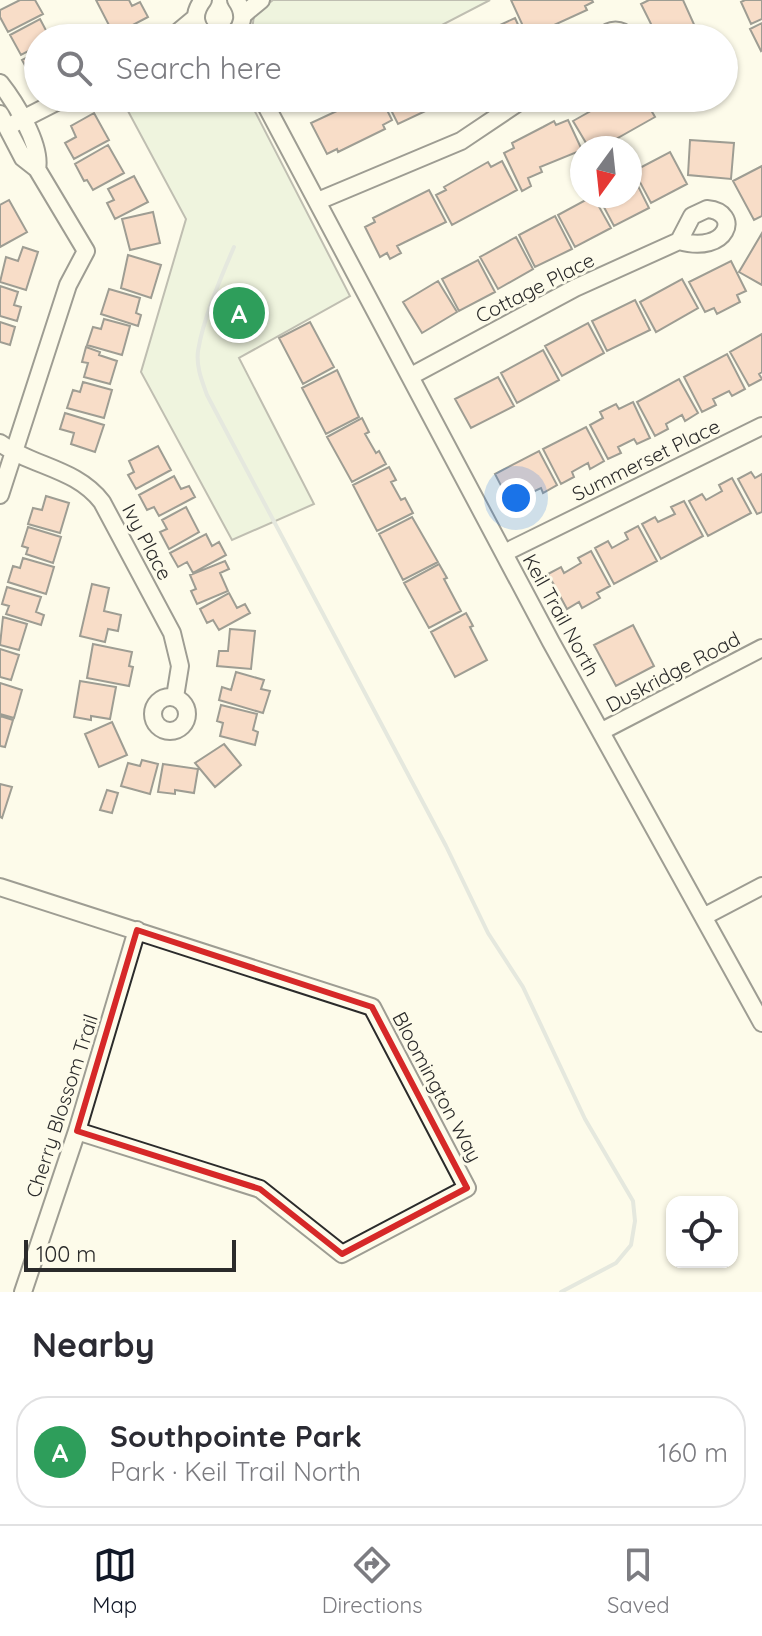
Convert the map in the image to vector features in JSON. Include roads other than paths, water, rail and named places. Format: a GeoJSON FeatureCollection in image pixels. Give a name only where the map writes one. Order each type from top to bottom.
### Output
{"type":"FeatureCollection","features":[{"type":"Feature","properties":{"kind":"street"},"geometry":{"type":"LineString","coordinates":[[241,19],[261,0]]}},
{"type":"Feature","properties":{"kind":"street"},"geometry":{"type":"LineString","coordinates":[[182,24],[197,6]]}},
{"type":"Feature","properties":{"kind":"street"},"geometry":{"type":"LineString","coordinates":[[0,83],[10,120],[38,154],[37,169],[86,251],[68,285],[5,450],[0,495]]}},
{"type":"Feature","properties":{"kind":"street"},"geometry":{"type":"LineString","coordinates":[[10,120],[30,112]]}},
{"type":"Feature","properties":{"kind":"street","name":"Keil Trail North"},"geometry":{"type":"LineString","coordinates":[[270,112],[504,553],[762,1023]]}},
{"type":"Feature","properties":{"kind":"street"},"geometry":{"type":"LineString","coordinates":[[318,201],[461,141],[504,112]]}},
{"type":"Feature","properties":{"kind":"street","name":"Cottage Place"},"geometry":{"type":"LineString","coordinates":[[411,376],[575,288],[679,241]]}},
{"type":"Feature","properties":{"kind":"street","name":"Summerset Place"},"geometry":{"type":"LineString","coordinates":[[504,553],[762,426]]}},
{"type":"Feature","properties":{"kind":"street","name":"Ivy Place"},"geometry":{"type":"LineString","coordinates":[[5,450],[72,476],[84,483],[102,502],[172,633],[180,666],[175,697]]}},
{"type":"Feature","properties":{"kind":"street","name":"Duskridge Road"},"geometry":{"type":"LineString","coordinates":[[602,731],[762,648]]}},
{"type":"Feature","properties":{"kind":"street"},"geometry":{"type":"LineString","coordinates":[[705,916],[762,886]]}},
{"type":"Feature","properties":{"kind":"street","name":"Bloomington Way"},"geometry":{"type":"LineString","coordinates":[[0,887],[372,1007],[467,1188],[342,1254],[260,1189],[77,1131]]}},
{"type":"Feature","properties":{"kind":"street","name":"Cherry Blossom Trail"},"geometry":{"type":"LineString","coordinates":[[23,1292],[77,1131],[137,930]]}},
{"type":"Feature","properties":{"kind":"waterway"},"geometry":{"type":"LineString","coordinates":[[234,247],[200,339],[199,368],[207,395],[446,846],[488,933],[523,987],[585,1119],[633,1201],[635,1221],[631,1245],[616,1263],[561,1292]]}},
{"type":"Feature","properties":{"kind":"place","name":"Southpointe Park"},"geometry":{"type":"Point","coordinates":[239,313]}}]}
